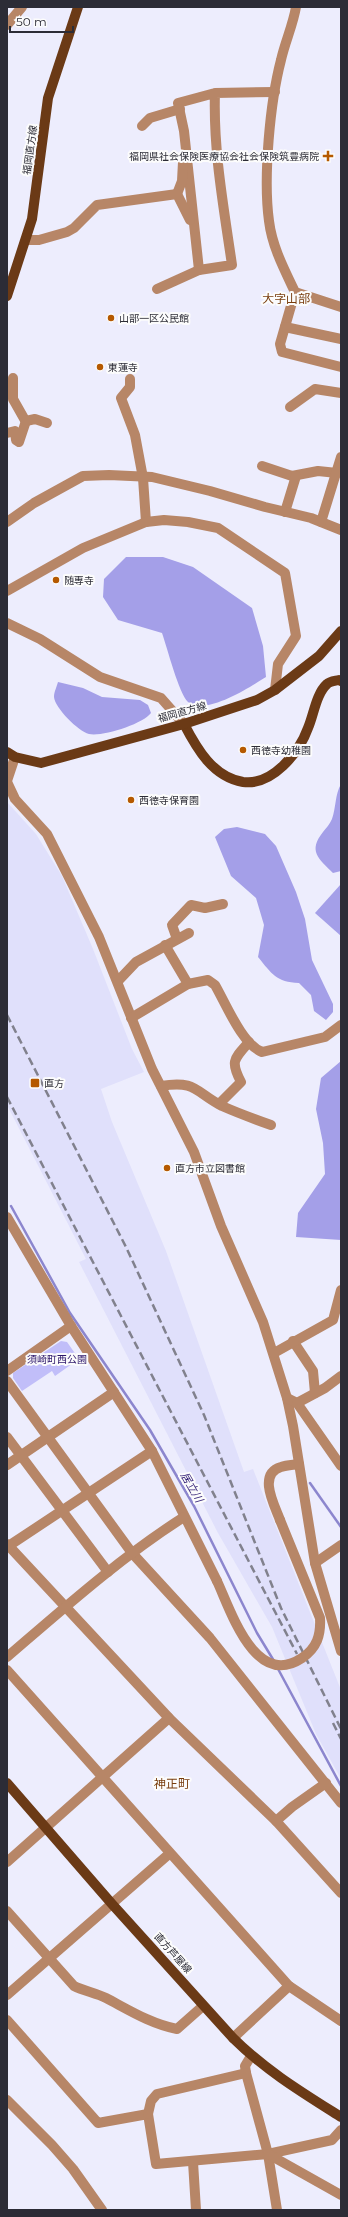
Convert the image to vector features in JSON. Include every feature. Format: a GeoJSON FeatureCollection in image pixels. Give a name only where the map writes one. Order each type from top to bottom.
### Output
{"type":"FeatureCollection","features":[{"type":"Feature","properties":{"kind":"main road","name":"福岡直方線"},"geometry":{"type":"LineString","coordinates":[[7,296],[9,278],[26,240],[35,198],[48,98],[78,7]]}},
{"type":"Feature","properties":{"kind":"main road","name":"福岡直方線"},"geometry":{"type":"LineString","coordinates":[[11,754],[41,763],[184,724],[257,700],[275,690],[319,656],[341,631]]}},
{"type":"Feature","properties":{"kind":"main road"},"geometry":{"type":"LineString","coordinates":[[184,724],[193,741],[213,768],[232,780],[253,783],[268,778],[283,765],[298,748],[308,729],[321,692],[328,683],[339,680],[341,681]]}},
{"type":"Feature","properties":{"kind":"main road","name":"直方芦屋線"},"geometry":{"type":"LineString","coordinates":[[7,1783],[112,1904],[233,2038],[251,2056],[290,2085],[341,2117]]}},
{"type":"Feature","properties":{"kind":"street"},"geometry":{"type":"LineString","coordinates":[[296,7],[281,60],[275,92],[268,159],[269,221],[276,250],[295,292],[280,344],[282,352],[341,367]]}},
{"type":"Feature","properties":{"kind":"street"},"geometry":{"type":"LineString","coordinates":[[7,25],[19,8]]}},
{"type":"Feature","properties":{"kind":"street"},"geometry":{"type":"LineString","coordinates":[[199,270],[186,152],[178,103],[215,94],[275,92]]}},
{"type":"Feature","properties":{"kind":"street"},"geometry":{"type":"LineString","coordinates":[[157,289],[199,270],[232,265],[220,179],[214,111],[215,94]]}},
{"type":"Feature","properties":{"kind":"street"},"geometry":{"type":"LineString","coordinates":[[142,126],[155,116],[180,110]]}},
{"type":"Feature","properties":{"kind":"street"},"geometry":{"type":"LineString","coordinates":[[186,152],[183,159],[182,181],[178,194],[187,212],[196,239]]}},
{"type":"Feature","properties":{"kind":"street"},"geometry":{"type":"LineString","coordinates":[[26,240],[39,240],[67,232],[74,228],[97,205],[178,194]]}},
{"type":"Feature","properties":{"kind":"street"},"geometry":{"type":"LineString","coordinates":[[295,292],[341,307]]}},
{"type":"Feature","properties":{"kind":"street"},"geometry":{"type":"LineString","coordinates":[[285,327],[341,339]]}},
{"type":"Feature","properties":{"kind":"street"},"geometry":{"type":"LineString","coordinates":[[7,433],[15,431],[16,440],[19,442],[26,422],[13,399],[13,378]]}},
{"type":"Feature","properties":{"kind":"street"},"geometry":{"type":"LineString","coordinates":[[130,379],[130,387],[121,398],[135,435],[143,478],[146,522]]}},
{"type":"Feature","properties":{"kind":"street"},"geometry":{"type":"LineString","coordinates":[[290,407],[315,389],[341,393]]}},
{"type":"Feature","properties":{"kind":"street"},"geometry":{"type":"LineString","coordinates":[[26,422],[35,419],[47,423]]}},
{"type":"Feature","properties":{"kind":"street"},"geometry":{"type":"LineString","coordinates":[[320,522],[337,474],[341,457]]}},
{"type":"Feature","properties":{"kind":"street"},"geometry":{"type":"LineString","coordinates":[[262,466],[296,476],[318,471],[337,474]]}},
{"type":"Feature","properties":{"kind":"street"},"geometry":{"type":"LineString","coordinates":[[7,522],[34,503],[83,476],[109,475],[143,478],[152,477],[210,491],[285,512],[341,530]]}},
{"type":"Feature","properties":{"kind":"street"},"geometry":{"type":"LineString","coordinates":[[285,512],[296,476]]}},
{"type":"Feature","properties":{"kind":"street"},"geometry":{"type":"LineString","coordinates":[[7,591],[83,548],[146,522],[179,521],[218,528],[285,573],[296,636],[278,664],[275,690]]}},
{"type":"Feature","properties":{"kind":"street"},"geometry":{"type":"LineString","coordinates":[[7,623],[40,639],[100,676],[161,698],[184,724]]}},
{"type":"Feature","properties":{"kind":"street"},"geometry":{"type":"LineString","coordinates":[[11,754],[7,782],[16,799],[47,834],[100,937],[131,1018],[161,1086],[194,1152],[222,1226],[263,1322],[287,1398],[315,1563],[341,1651]]}},
{"type":"Feature","properties":{"kind":"street"},"geometry":{"type":"LineString","coordinates":[[177,939],[172,925],[191,905],[205,908],[223,904]]}},
{"type":"Feature","properties":{"kind":"street"},"geometry":{"type":"LineString","coordinates":[[118,981],[136,962],[189,933]]}},
{"type":"Feature","properties":{"kind":"street"},"geometry":{"type":"LineString","coordinates":[[165,946],[188,984]]}},
{"type":"Feature","properties":{"kind":"street"},"geometry":{"type":"LineString","coordinates":[[131,1018],[188,984],[208,980],[215,985],[254,1049],[262,1052],[325,1037],[341,1025]]}},
{"type":"Feature","properties":{"kind":"street"},"geometry":{"type":"LineString","coordinates":[[219,1104],[241,1082],[234,1068],[234,1062],[249,1042]]}},
{"type":"Feature","properties":{"kind":"street"},"geometry":{"type":"LineString","coordinates":[[161,1086],[176,1084],[198,1088],[219,1104],[271,1125]]}},
{"type":"Feature","properties":{"kind":"street"},"geometry":{"type":"LineString","coordinates":[[7,1217],[72,1326],[152,1451],[217,1581],[244,1640],[256,1656],[269,1663],[286,1664],[300,1659],[311,1651],[316,1643],[320,1630],[320,1618],[269,1493],[269,1480],[272,1473],[279,1467],[299,1464]]}},
{"type":"Feature","properties":{"kind":"street"},"geometry":{"type":"LineString","coordinates":[[274,1353],[293,1341],[323,1328],[333,1320],[341,1290]]}},
{"type":"Feature","properties":{"kind":"street"},"geometry":{"type":"LineString","coordinates":[[7,1371],[72,1326]]}},
{"type":"Feature","properties":{"kind":"street"},"geometry":{"type":"LineString","coordinates":[[293,1341],[313,1371],[315,1393]]}},
{"type":"Feature","properties":{"kind":"street"},"geometry":{"type":"LineString","coordinates":[[297,1403],[341,1376]]}},
{"type":"Feature","properties":{"kind":"street"},"geometry":{"type":"LineString","coordinates":[[7,1381],[132,1553],[210,1638],[341,1803]]}},
{"type":"Feature","properties":{"kind":"street"},"geometry":{"type":"LineString","coordinates":[[7,1465],[114,1392]]}},
{"type":"Feature","properties":{"kind":"street"},"geometry":{"type":"LineString","coordinates":[[287,1398],[297,1403],[341,1466]]}},
{"type":"Feature","properties":{"kind":"street"},"geometry":{"type":"LineString","coordinates":[[7,1437],[108,1572]]}},
{"type":"Feature","properties":{"kind":"street"},"geometry":{"type":"LineString","coordinates":[[152,1451],[63,1512],[8,1546],[169,1718],[276,1821],[341,1893]]}},
{"type":"Feature","properties":{"kind":"street"},"geometry":{"type":"LineString","coordinates":[[7,1657],[64,1607],[132,1553],[184,1517]]}},
{"type":"Feature","properties":{"kind":"street"},"geometry":{"type":"LineString","coordinates":[[315,1563],[341,1544]]}},
{"type":"Feature","properties":{"kind":"street"},"geometry":{"type":"LineString","coordinates":[[329,1611],[341,1622]]}},
{"type":"Feature","properties":{"kind":"street"},"geometry":{"type":"LineString","coordinates":[[7,1670],[169,1854],[289,1986],[341,2021]]}},
{"type":"Feature","properties":{"kind":"street"},"geometry":{"type":"LineString","coordinates":[[7,1862],[169,1718]]}},
{"type":"Feature","properties":{"kind":"street"},"geometry":{"type":"LineString","coordinates":[[276,1821],[326,1783]]}},
{"type":"Feature","properties":{"kind":"street"},"geometry":{"type":"LineString","coordinates":[[7,1995],[169,1854]]}},
{"type":"Feature","properties":{"kind":"street"},"geometry":{"type":"LineString","coordinates":[[7,1911],[74,1986],[104,1997],[140,2017],[177,2029],[203,2006]]}},
{"type":"Feature","properties":{"kind":"street"},"geometry":{"type":"LineString","coordinates":[[233,2038],[289,1986]]}},
{"type":"Feature","properties":{"kind":"street"},"geometry":{"type":"LineString","coordinates":[[7,2020],[98,2123],[148,2114]]}},
{"type":"Feature","properties":{"kind":"street"},"geometry":{"type":"LineString","coordinates":[[251,2056],[245,2066],[246,2073],[268,2154],[277,2210]]}},
{"type":"Feature","properties":{"kind":"street"},"geometry":{"type":"LineString","coordinates":[[246,2073],[157,2094],[151,2101],[148,2114],[156,2164],[193,2162],[268,2154],[332,2140],[341,2130]]}},
{"type":"Feature","properties":{"kind":"street"},"geometry":{"type":"LineString","coordinates":[[7,2100],[52,2145],[73,2169],[102,2210]]}},
{"type":"Feature","properties":{"kind":"street"},"geometry":{"type":"LineString","coordinates":[[268,2154],[341,2195]]}},
{"type":"Feature","properties":{"kind":"street"},"geometry":{"type":"LineString","coordinates":[[193,2162],[196,2210]]}},
{"type":"Feature","properties":{"kind":"shaded area"},"geometry":{"type":"Polygon","coordinates":[[[126,557],[163,557],[193,567],[252,608],[263,646],[266,677],[239,693],[216,703],[196,705],[188,702],[177,680],[162,633],[118,620],[103,597],[104,579],[126,557]]]}},
{"type":"Feature","properties":{"kind":"shaded area"},"geometry":{"type":"Polygon","coordinates":[[[58,682],[83,688],[102,697],[140,700],[148,705],[151,713],[140,721],[122,729],[103,734],[89,734],[73,724],[55,702],[54,697],[58,682]]]}},
{"type":"Feature","properties":{"kind":"shaded area"},"geometry":{"type":"Polygon","coordinates":[[[341,784],[341,871],[333,873],[319,858],[316,844],[332,819],[341,784]]]}},
{"type":"Feature","properties":{"kind":"shaded area"},"geometry":{"type":"Polygon","coordinates":[[[7,802],[36,834],[62,876],[93,949],[132,1049],[144,1072],[101,1089],[112,1122],[166,1251],[244,1472],[253,1469],[341,1690],[341,1779],[316,1734],[272,1627],[218,1533],[79,1262],[86,1259],[7,1105],[7,802]]]}},
{"type":"Feature","properties":{"kind":"shaded area"},"geometry":{"type":"Polygon","coordinates":[[[237,827],[265,834],[276,846],[296,892],[305,919],[312,960],[333,1004],[333,1012],[326,1020],[314,1011],[311,995],[299,983],[285,981],[275,976],[258,957],[264,925],[256,898],[231,876],[215,837],[224,829],[237,827]]]}},
{"type":"Feature","properties":{"kind":"shaded area"},"geometry":{"type":"Polygon","coordinates":[[[341,884],[341,936],[315,913],[341,884]]]}},
{"type":"Feature","properties":{"kind":"shaded area"},"geometry":{"type":"Polygon","coordinates":[[[341,1061],[341,1240],[296,1237],[298,1213],[325,1174],[323,1143],[316,1109],[321,1078],[341,1061]]]}},
{"type":"Feature","properties":{"kind":"green space","name":"須崎町西公園"},"geometry":{"type":"Polygon","coordinates":[[[61,1341],[67,1342],[79,1359],[55,1376],[52,1371],[22,1391],[13,1378],[13,1373],[61,1341]]]}},
{"type":"Feature","properties":{"kind":"waterway","name":"居立川"},"geometry":{"type":"LineString","coordinates":[[11,1206],[70,1313],[150,1430],[194,1506],[257,1633],[274,1661]]}},
{"type":"Feature","properties":{"kind":"waterway"},"geometry":{"type":"LineString","coordinates":[[310,1483],[341,1527]]}},
{"type":"Feature","properties":{"kind":"waterway","name":"居立川"},"geometry":{"type":"LineString","coordinates":[[277,1667],[341,1786]]}},
{"type":"Feature","properties":{"kind":"railway"},"geometry":{"type":"LineString","coordinates":[[7,1015],[126,1247],[204,1415],[281,1608],[341,1729]]}},
{"type":"Feature","properties":{"kind":"railway"},"geometry":{"type":"LineString","coordinates":[[7,1097],[297,1654]]}},
{"type":"Feature","properties":{"kind":"railway"},"geometry":{"type":"LineString","coordinates":[[333,1723],[341,1739]]}},
{"type":"Feature","properties":{"kind":"place","name":"福岡県社会保険医療協会社会保険筑豊病院"},"geometry":{"type":"Point","coordinates":[328,156]}},
{"type":"Feature","properties":{"kind":"place","name":"山部一区公民館"},"geometry":{"type":"Point","coordinates":[111,318]}},
{"type":"Feature","properties":{"kind":"place","name":"東蓮寺"},"geometry":{"type":"Point","coordinates":[100,367]}},
{"type":"Feature","properties":{"kind":"place","name":"随専寺"},"geometry":{"type":"Point","coordinates":[56,580]}},
{"type":"Feature","properties":{"kind":"place","name":"西徳寺幼稚園"},"geometry":{"type":"Point","coordinates":[243,750]}},
{"type":"Feature","properties":{"kind":"place","name":"西徳寺保育園"},"geometry":{"type":"Point","coordinates":[131,800]}},
{"type":"Feature","properties":{"kind":"place","name":"直方"},"geometry":{"type":"Point","coordinates":[35,1083]}},
{"type":"Feature","properties":{"kind":"place","name":"直方市立図書館"},"geometry":{"type":"Point","coordinates":[167,1168]}},
{"type":"Feature","properties":{"kind":"district","name":"大字山部"},"geometry":{"type":"Point","coordinates":[286,298]}},
{"type":"Feature","properties":{"kind":"district","name":"神正町"},"geometry":{"type":"Point","coordinates":[172,1783]}}]}
